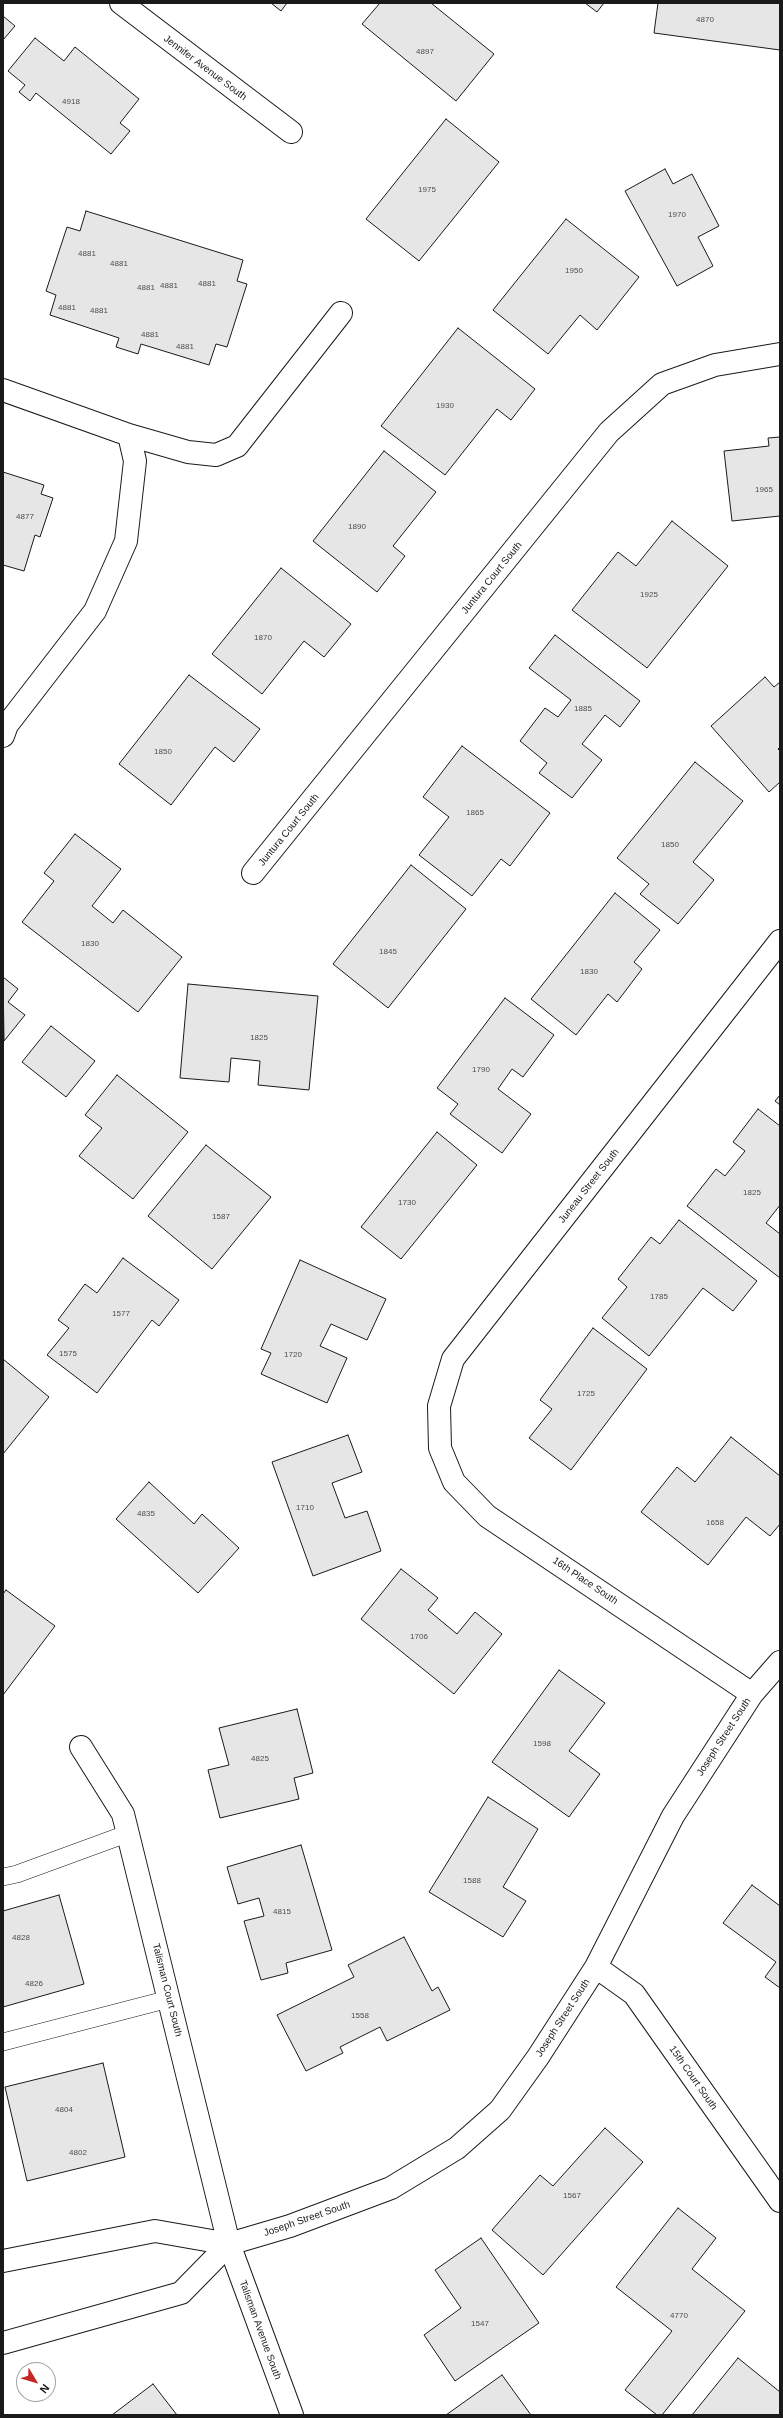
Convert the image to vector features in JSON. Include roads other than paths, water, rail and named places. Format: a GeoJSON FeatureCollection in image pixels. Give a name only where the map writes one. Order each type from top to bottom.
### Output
{"type":"FeatureCollection","features":[{"type":"Feature","properties":{"kind":"street","name":"Jennifer Avenue South"},"geometry":{"type":"LineString","coordinates":[[121,3],[291,132]]}},
{"type":"Feature","properties":{"kind":"street"},"geometry":{"type":"LineString","coordinates":[[3,390],[130,435],[188,452],[216,454],[237,446],[341,313]]}},
{"type":"Feature","properties":{"kind":"street","name":"Juntura Court South"},"geometry":{"type":"LineString","coordinates":[[253,874],[609,432],[662,384],[716,365],[780,354]]}},
{"type":"Feature","properties":{"kind":"street"},"geometry":{"type":"LineString","coordinates":[[3,736],[8,725],[95,611],[126,541],[135,462],[130,435]]}},
{"type":"Feature","properties":{"kind":"street","name":"Juneau Street South"},"geometry":{"type":"LineString","coordinates":[[440,1448],[439,1406],[453,1359],[780,941]]}},
{"type":"Feature","properties":{"kind":"street","name":"16th Place South"},"geometry":{"type":"LineString","coordinates":[[440,1448],[454,1482],[487,1516],[752,1694]]}},
{"type":"Feature","properties":{"kind":"street","name":"Joseph Street South"},"geometry":{"type":"LineString","coordinates":[[3,2261],[155,2231],[228,2244],[290,2226],[391,2188],[457,2148],[500,2110],[538,2057],[596,1967],[673,1816],[752,1694],[780,1662]]}},
{"type":"Feature","properties":{"kind":"street","name":"Talisman Court South"},"geometry":{"type":"LineString","coordinates":[[81,1747],[123,1814],[129,1833],[228,2244]]}},
{"type":"Feature","properties":{"kind":"street","name":"15th Court South"},"geometry":{"type":"LineString","coordinates":[[596,1967],[634,1994],[780,2201]]}},
{"type":"Feature","properties":{"kind":"street"},"geometry":{"type":"LineString","coordinates":[[3,2343],[181,2293],[228,2244]]}},
{"type":"Feature","properties":{"kind":"street","name":"Talisman Avenue South"},"geometry":{"type":"LineString","coordinates":[[228,2244],[292,2415]]}},
{"type":"Feature","properties":{"kind":"lane"},"geometry":{"type":"LineString","coordinates":[[3,1877],[17,1874],[129,1833]]}},
{"type":"Feature","properties":{"kind":"lane"},"geometry":{"type":"LineString","coordinates":[[3,2042],[169,1999]]}}]}
